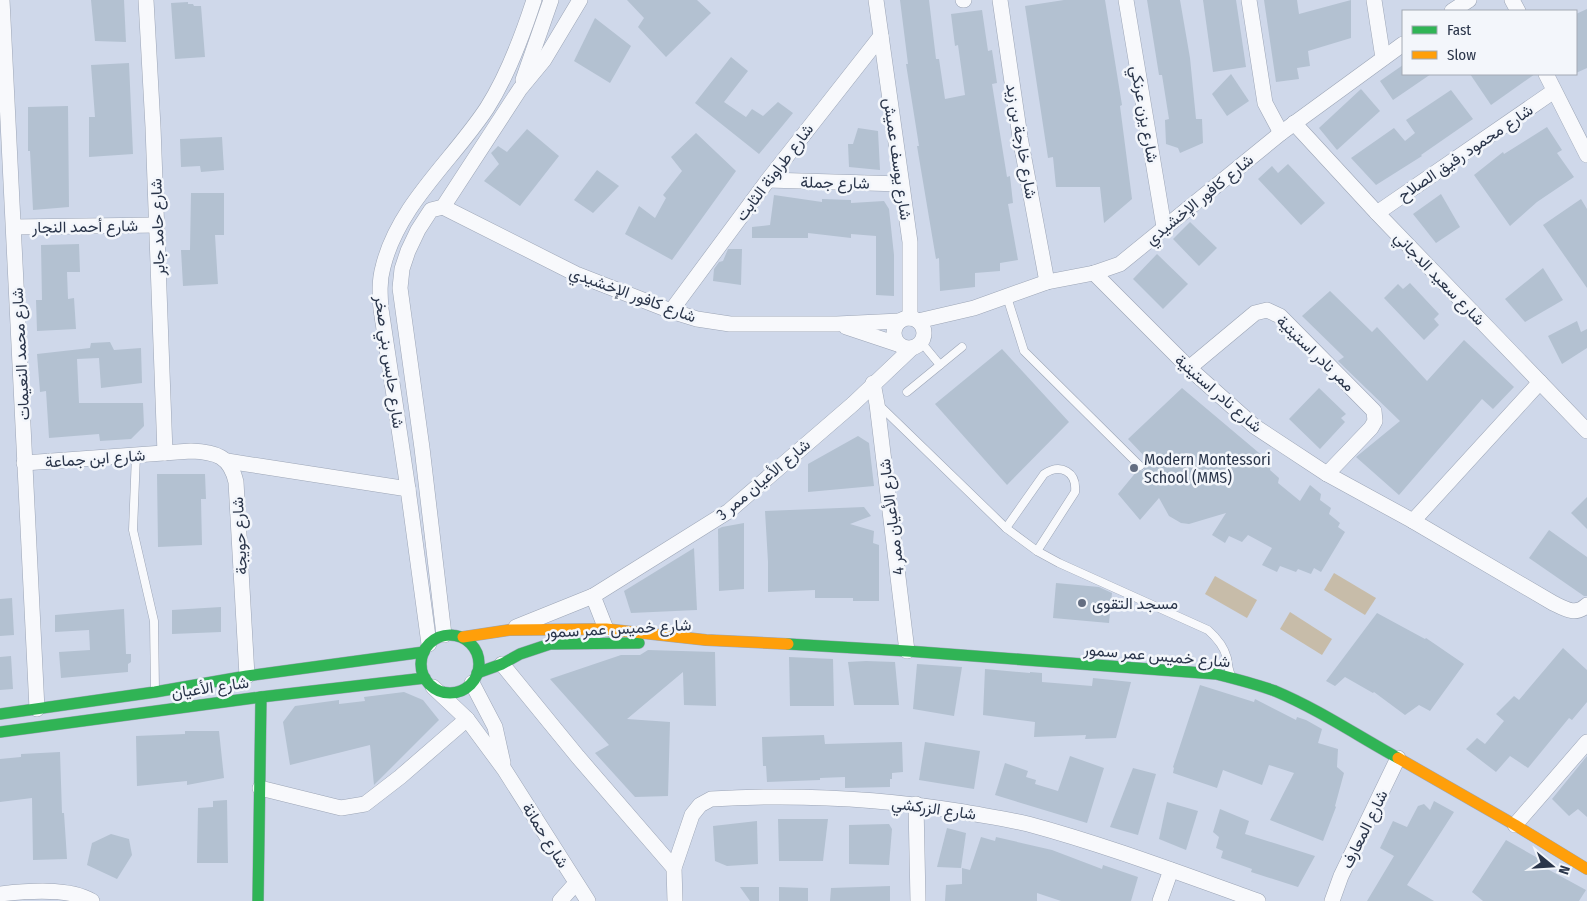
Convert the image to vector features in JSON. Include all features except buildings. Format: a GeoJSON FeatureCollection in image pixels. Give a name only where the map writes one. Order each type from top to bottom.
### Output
{"type":"FeatureCollection","features":[{"type":"Feature","properties":{"kind":"street","name":"شارع محمد النعيمات"},"geometry":{"type":"LineString","coordinates":[[2,0],[24,463],[38,708]]}},
{"type":"Feature","properties":{"kind":"street","name":"شارع حامد جابر"},"geometry":{"type":"LineString","coordinates":[[146,0],[157,225],[165,453]]}},
{"type":"Feature","properties":{"kind":"street","name":"شارع حابس بني صخر"},"geometry":{"type":"LineString","coordinates":[[426,648],[408,489],[381,309],[382,268],[390,244],[415,201],[488,107],[519,45],[534,0]]}},
{"type":"Feature","properties":{"kind":"street","name":"شارع حابس بني صخر"},"geometry":{"type":"LineString","coordinates":[[520,89],[551,0]]}},
{"type":"Feature","properties":{"kind":"street","name":"شارع حابس بني صخر"},"geometry":{"type":"LineString","coordinates":[[444,635],[422,448],[400,288],[402,269],[418,230],[431,210],[443,207],[520,89],[544,60],[580,0]]}},
{"type":"Feature","properties":{"kind":"street","name":"شارع يوسف عميش"},"geometry":{"type":"LineString","coordinates":[[876,0],[910,242],[910,334]]}},
{"type":"Feature","properties":{"kind":"street","name":"شارع خارجة بن زيد"},"geometry":{"type":"LineString","coordinates":[[1000,0],[1020,137],[1047,282]]}},
{"type":"Feature","properties":{"kind":"street","name":"شارع يزن عرنكي"},"geometry":{"type":"LineString","coordinates":[[1126,0],[1164,227]]}},
{"type":"Feature","properties":{"kind":"street"},"geometry":{"type":"LineString","coordinates":[[1249,0],[1265,103],[1281,133]]}},
{"type":"Feature","properties":{"kind":"street"},"geometry":{"type":"LineString","coordinates":[[1374,0],[1383,58]]}},
{"type":"Feature","properties":{"kind":"street"},"geometry":{"type":"LineString","coordinates":[[1454,10],[1469,0]]}},
{"type":"Feature","properties":{"kind":"street","name":"شارع طراونة الثابت"},"geometry":{"type":"LineString","coordinates":[[671,311],[768,180],[882,36]]}},
{"type":"Feature","properties":{"kind":"street","name":"شارع كافور الإخشيدي"},"geometry":{"type":"LineString","coordinates":[[443,207],[576,274],[671,311],[697,319],[730,324],[838,324],[910,334],[974,308],[1047,282],[1094,273],[1120,264],[1281,133],[1402,45]]}},
{"type":"Feature","properties":{"kind":"street"},"geometry":{"type":"LineString","coordinates":[[1546,75],[1587,155]]}},
{"type":"Feature","properties":{"kind":"street","name":"شارع محمود رفيق الصلاح"},"geometry":{"type":"LineString","coordinates":[[1377,213],[1554,91]]}},
{"type":"Feature","properties":{"kind":"street","name":"شارع سعيد الدجاني"},"geometry":{"type":"LineString","coordinates":[[1294,124],[1587,431]]}},
{"type":"Feature","properties":{"kind":"street","name":"شارع جملة"},"geometry":{"type":"LineString","coordinates":[[768,180],[902,184]]}},
{"type":"Feature","properties":{"kind":"street","name":"شارع أحمد النجار"},"geometry":{"type":"LineString","coordinates":[[14,227],[157,225]]}},
{"type":"Feature","properties":{"kind":"street","name":"شارع نادر استيتية"},"geometry":{"type":"LineString","coordinates":[[1094,273],[1189,368],[1254,426],[1327,474],[1567,610],[1576,611],[1587,605]]}},
{"type":"Feature","properties":{"kind":"street","name":"ممر نادر استيتية"},"geometry":{"type":"LineString","coordinates":[[1189,368],[1255,313],[1267,310],[1280,316],[1374,411],[1375,421],[1372,428],[1327,474]]}},
{"type":"Feature","properties":{"kind":"street","name":"شارع كافور الإخشيدي"},"geometry":{"type":"LineString","coordinates":[[838,324],[910,334]]}},
{"type":"Feature","properties":{"kind":"street","name":"شارع الأعيان ممر 3"},"geometry":{"type":"LineString","coordinates":[[509,630],[594,596],[729,511],[853,404],[873,383],[910,334]]}},
{"type":"Feature","properties":{"kind":"street"},"geometry":{"type":"LineString","coordinates":[[1412,521],[1540,382]]}},
{"type":"Feature","properties":{"kind":"street","name":"شارع الأعيان ممر 4"},"geometry":{"type":"LineString","coordinates":[[873,383],[878,404],[907,651]]}},
{"type":"Feature","properties":{"kind":"street"},"geometry":{"type":"LineString","coordinates":[[165,453],[206,452],[227,461],[408,489]]}},
{"type":"Feature","properties":{"kind":"street","name":"شارع ابن جماعة"},"geometry":{"type":"LineString","coordinates":[[24,463],[165,453]]}},
{"type":"Feature","properties":{"kind":"street","name":"شارع حويجة"},"geometry":{"type":"LineString","coordinates":[[227,461],[233,469],[236,482],[247,676]]}},
{"type":"Feature","properties":{"kind":"street"},"geometry":{"type":"LineString","coordinates":[[594,596],[606,629]]}},
{"type":"Feature","properties":{"kind":"street","name":"شارع خميس عمر سمور"},"geometry":{"type":"LineString","coordinates":[[463,636],[509,630],[606,629],[706,640],[907,651],[1216,674],[1278,692],[1515,825],[1587,869]]}},
{"type":"Feature","properties":{"kind":"street"},"geometry":{"type":"LineString","coordinates":[[444,635],[463,636],[476,649],[479,657],[479,666],[474,678],[458,692],[441,691],[429,683],[422,670],[422,660],[426,648],[436,638],[444,635]]}},
{"type":"Feature","properties":{"kind":"street","name":"شارع خميس عمر سمور"},"geometry":{"type":"LineString","coordinates":[[474,678],[520,654],[550,644],[595,645],[706,640]]}},
{"type":"Feature","properties":{"kind":"street","name":"شارع الأعيان"},"geometry":{"type":"LineString","coordinates":[[0,714],[155,692],[426,648]]}},
{"type":"Feature","properties":{"kind":"street"},"geometry":{"type":"LineString","coordinates":[[502,664],[578,757],[674,868]]}},
{"type":"Feature","properties":{"kind":"street","name":"شارع حمانة"},"geometry":{"type":"LineString","coordinates":[[474,678],[495,727],[504,769]]}},
{"type":"Feature","properties":{"kind":"street","name":"شارع الأعيان"},"geometry":{"type":"LineString","coordinates":[[0,732],[261,697],[429,683]]}},
{"type":"Feature","properties":{"kind":"street","name":"شارع حمانة"},"geometry":{"type":"LineString","coordinates":[[429,683],[467,719],[504,769],[588,901]]}},
{"type":"Feature","properties":{"kind":"street"},"geometry":{"type":"LineString","coordinates":[[258,901],[261,697]]}},
{"type":"Feature","properties":{"kind":"street"},"geometry":{"type":"LineString","coordinates":[[260,788],[341,808],[365,804],[400,777],[467,719]]}},
{"type":"Feature","properties":{"kind":"street"},"geometry":{"type":"LineString","coordinates":[[1515,825],[1587,742]]}},
{"type":"Feature","properties":{"kind":"street","name":"شارع المعارف"},"geometry":{"type":"LineString","coordinates":[[1332,901],[1398,758]]}},
{"type":"Feature","properties":{"kind":"street","name":"شارع الزركشي"},"geometry":{"type":"LineString","coordinates":[[675,901],[674,868],[695,809],[711,799],[760,796],[832,797],[916,804],[1026,824],[1171,870],[1258,901]]}},
{"type":"Feature","properties":{"kind":"street"},"geometry":{"type":"LineString","coordinates":[[916,804],[918,901]]}},
{"type":"Feature","properties":{"kind":"street"},"geometry":{"type":"LineString","coordinates":[[1160,901],[1171,870]]}},
{"type":"Feature","properties":{"kind":"street"},"geometry":{"type":"LineString","coordinates":[[560,901],[576,883]]}},
{"type":"Feature","properties":{"kind":"street"},"geometry":{"type":"LineString","coordinates":[[0,894],[23,892],[66,893],[85,897],[92,901]]}},
{"type":"Feature","properties":{"kind":"lane"},"geometry":{"type":"LineString","coordinates":[[1007,297],[1024,351],[1140,466]]}},
{"type":"Feature","properties":{"kind":"lane"},"geometry":{"type":"LineString","coordinates":[[910,334],[940,365]]}},
{"type":"Feature","properties":{"kind":"lane"},"geometry":{"type":"LineString","coordinates":[[908,392],[962,347]]}},
{"type":"Feature","properties":{"kind":"lane"},"geometry":{"type":"LineString","coordinates":[[878,404],[1006,528],[1037,551],[1059,563],[1208,630],[1221,643],[1228,660],[1228,670],[1233,678]]}},
{"type":"Feature","properties":{"kind":"lane"},"geometry":{"type":"LineString","coordinates":[[136,455],[133,530],[154,621],[155,692]]}},
{"type":"Feature","properties":{"kind":"lane"},"geometry":{"type":"LineString","coordinates":[[1006,528],[1044,474],[1051,470],[1059,469],[1066,471],[1073,477],[1076,484],[1075,492],[1037,551]]}},
{"type":"Feature","properties":{"kind":"shaded area"},"geometry":{"type":"Polygon","coordinates":[[[1334,573],[1376,598],[1365,615],[1324,590],[1334,573]]]}},
{"type":"Feature","properties":{"kind":"shaded area"},"geometry":{"type":"Polygon","coordinates":[[[1215,576],[1257,600],[1247,618],[1205,594],[1215,576]]]}},
{"type":"Feature","properties":{"kind":"shaded area"},"geometry":{"type":"Polygon","coordinates":[[[1290,612],[1332,639],[1322,655],[1280,629],[1290,612]]]}},
{"type":"Feature","properties":{"kind":"traffic: fast"},"geometry":{"type":"LineString","coordinates":[[450,635],[461,637],[474,648],[479,664],[477,675],[466,688],[450,693],[439,691],[426,680],[421,664],[423,653],[434,640],[450,635]]}},
{"type":"Feature","properties":{"kind":"traffic: fast"},"geometry":{"type":"LineString","coordinates":[[477,673],[502,664],[520,654],[550,644],[639,643]]}},
{"type":"Feature","properties":{"kind":"traffic: fast"},"geometry":{"type":"LineString","coordinates":[[788,644],[1216,674],[1261,686],[1291,698],[1398,758]]}},
{"type":"Feature","properties":{"kind":"traffic: fast"},"geometry":{"type":"LineString","coordinates":[[0,714],[155,692],[247,676],[424,652]]}},
{"type":"Feature","properties":{"kind":"traffic: fast"},"geometry":{"type":"LineString","coordinates":[[0,732],[261,697],[425,678]]}},
{"type":"Feature","properties":{"kind":"traffic: fast"},"geometry":{"type":"LineString","coordinates":[[258,901],[261,697]]}},
{"type":"Feature","properties":{"kind":"traffic: slow"},"geometry":{"type":"LineString","coordinates":[[463,637],[509,630],[606,629],[706,640],[788,644]]}},
{"type":"Feature","properties":{"kind":"traffic: slow"},"geometry":{"type":"LineString","coordinates":[[1398,758],[1587,869]]}},
{"type":"Feature","properties":{"kind":"place","name":"Modern Montessori School (MMS)"},"geometry":{"type":"Point","coordinates":[1134,468]}},
{"type":"Feature","properties":{"kind":"place","name":"مسجد التقوى"},"geometry":{"type":"Point","coordinates":[1082,603]}}]}
